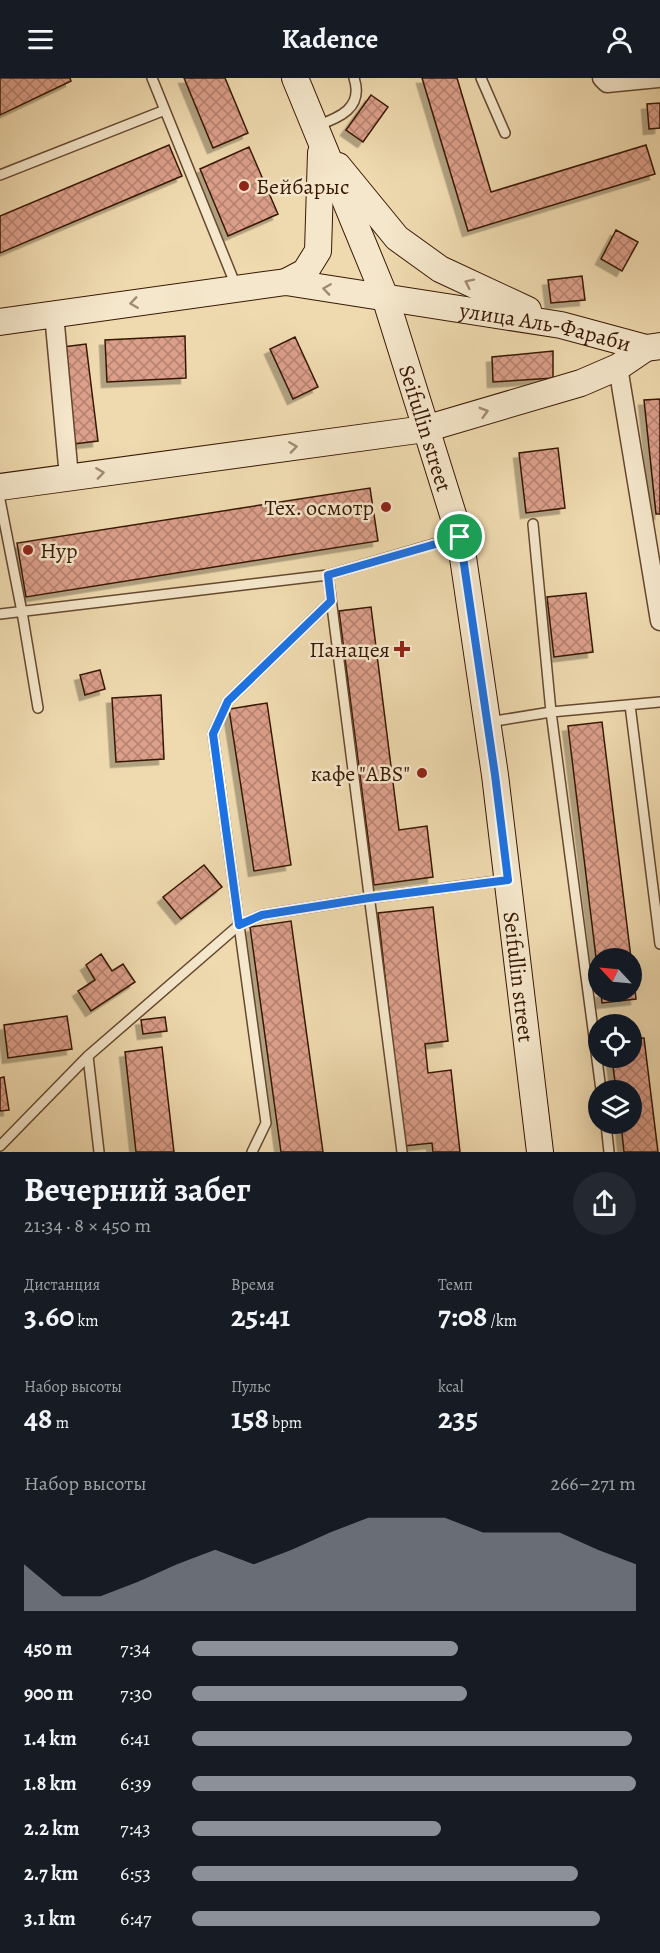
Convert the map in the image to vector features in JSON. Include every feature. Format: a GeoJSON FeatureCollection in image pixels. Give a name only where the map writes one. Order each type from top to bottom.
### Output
{"type":"FeatureCollection","features":[{"type":"Feature","properties":{"kind":"main road","name":"Seifullin street"},"geometry":{"type":"LineString","coordinates":[[295,78],[385,297],[460,537],[508,880],[540,1152]]}},
{"type":"Feature","properties":{"kind":"main road"},"geometry":{"type":"LineString","coordinates":[[286,282],[305,272],[318,250],[318,137]]}},
{"type":"Feature","properties":{"kind":"main road"},"geometry":{"type":"LineString","coordinates":[[318,137],[397,238],[440,269],[561,325]]}},
{"type":"Feature","properties":{"kind":"main road","name":"улица Аль-Фараби"},"geometry":{"type":"LineString","coordinates":[[0,322],[286,282],[561,325],[653,347]]}},
{"type":"Feature","properties":{"kind":"main road","name":"улица Аль-Фараби"},"geometry":{"type":"LineString","coordinates":[[0,487],[425,429],[581,383],[618,367],[653,347]]}},
{"type":"Feature","properties":{"kind":"street"},"geometry":{"type":"LineString","coordinates":[[604,80],[658,78]]}},
{"type":"Feature","properties":{"kind":"street"},"geometry":{"type":"LineString","coordinates":[[54,314],[69,477]]}},
{"type":"Feature","properties":{"kind":"street"},"geometry":{"type":"LineString","coordinates":[[618,367],[660,621]]}},
{"type":"Feature","properties":{"kind":"lane"},"geometry":{"type":"LineString","coordinates":[[152,78],[237,288]]}},
{"type":"Feature","properties":{"kind":"lane"},"geometry":{"type":"LineString","coordinates":[[318,137],[351,107],[356,96],[354,78]]}},
{"type":"Feature","properties":{"kind":"lane"},"geometry":{"type":"LineString","coordinates":[[481,78],[505,134]]}},
{"type":"Feature","properties":{"kind":"lane"},"geometry":{"type":"LineString","coordinates":[[0,175],[165,110]]}},
{"type":"Feature","properties":{"kind":"lane"},"geometry":{"type":"LineString","coordinates":[[0,500],[38,708]]}},
{"type":"Feature","properties":{"kind":"lane"},"geometry":{"type":"LineString","coordinates":[[533,524],[551,712],[600,1080]]}},
{"type":"Feature","properties":{"kind":"lane"},"geometry":{"type":"LineString","coordinates":[[0,614],[328,575],[460,537]]}},
{"type":"Feature","properties":{"kind":"lane"},"geometry":{"type":"LineString","coordinates":[[328,575],[402,1152]]}},
{"type":"Feature","properties":{"kind":"lane"},"geometry":{"type":"LineString","coordinates":[[252,1152],[266,1123],[213,734],[228,701],[331,601]]}},
{"type":"Feature","properties":{"kind":"lane"},"geometry":{"type":"LineString","coordinates":[[487,722],[551,712],[660,702]]}},
{"type":"Feature","properties":{"kind":"lane"},"geometry":{"type":"LineString","coordinates":[[630,705],[660,944]]}},
{"type":"Feature","properties":{"kind":"lane"},"geometry":{"type":"LineString","coordinates":[[0,1146],[88,1056],[239,925],[262,915],[508,880]]}},
{"type":"Feature","properties":{"kind":"lane"},"geometry":{"type":"LineString","coordinates":[[88,1056],[99,1152]]}},
{"type":"Feature","properties":{"kind":"lane"},"geometry":{"type":"LineString","coordinates":[[607,1134],[609,1152]]}},
{"type":"Feature","properties":{"kind":"building"},"geometry":{"type":"Polygon","coordinates":[[[0,78],[70,78],[71,81],[0,115],[0,78]]]}},
{"type":"Feature","properties":{"kind":"building"},"geometry":{"type":"Polygon","coordinates":[[[184,78],[225,78],[248,133],[213,148],[184,78]]]}},
{"type":"Feature","properties":{"kind":"building"},"geometry":{"type":"Polygon","coordinates":[[[422,78],[457,78],[491,192],[646,145],[655,174],[468,231],[422,78]]]}},
{"type":"Feature","properties":{"kind":"building"},"geometry":{"type":"Polygon","coordinates":[[[371,95],[388,107],[363,142],[346,130],[371,95]]]}},
{"type":"Feature","properties":{"kind":"building"},"geometry":{"type":"Polygon","coordinates":[[[660,103],[660,128],[649,129],[647,104],[660,103]]]}},
{"type":"Feature","properties":{"kind":"building"},"geometry":{"type":"Polygon","coordinates":[[[169,145],[182,176],[0,253],[0,216],[169,145]]]}},
{"type":"Feature","properties":{"kind":"building"},"geometry":{"type":"Polygon","coordinates":[[[249,147],[278,214],[228,236],[200,169],[249,147]]]}},
{"type":"Feature","properties":{"kind":"building"},"geometry":{"type":"Polygon","coordinates":[[[616,230],[638,242],[622,271],[601,259],[616,230]]]}},
{"type":"Feature","properties":{"kind":"building"},"geometry":{"type":"Polygon","coordinates":[[[582,276],[585,300],[551,303],[548,280],[582,276]]]}},
{"type":"Feature","properties":{"kind":"building"},"geometry":{"type":"Polygon","coordinates":[[[185,336],[186,378],[107,382],[105,340],[185,336]]]}},
{"type":"Feature","properties":{"kind":"building"},"geometry":{"type":"Polygon","coordinates":[[[295,337],[318,387],[293,399],[270,349],[295,337]]]}},
{"type":"Feature","properties":{"kind":"building"},"geometry":{"type":"Polygon","coordinates":[[[86,344],[98,441],[74,444],[63,347],[86,344]]]}},
{"type":"Feature","properties":{"kind":"building"},"geometry":{"type":"Polygon","coordinates":[[[553,351],[553,378],[493,382],[492,357],[553,351]]]}},
{"type":"Feature","properties":{"kind":"building"},"geometry":{"type":"Polygon","coordinates":[[[660,399],[660,514],[656,514],[644,400],[660,399]]]}},
{"type":"Feature","properties":{"kind":"building"},"geometry":{"type":"Polygon","coordinates":[[[558,448],[565,508],[526,513],[519,453],[558,448]]]}},
{"type":"Feature","properties":{"kind":"building"},"geometry":{"type":"Polygon","coordinates":[[[370,488],[378,541],[26,597],[17,543],[370,488]]]}},
{"type":"Feature","properties":{"kind":"building"},"geometry":{"type":"Polygon","coordinates":[[[586,593],[593,652],[554,657],[547,597],[586,593]]]}},
{"type":"Feature","properties":{"kind":"building"},"geometry":{"type":"Polygon","coordinates":[[[371,607],[399,830],[427,826],[433,877],[374,885],[339,611],[371,607]]]}},
{"type":"Feature","properties":{"kind":"building"},"geometry":{"type":"Polygon","coordinates":[[[100,670],[105,689],[85,695],[80,675],[100,670]]]}},
{"type":"Feature","properties":{"kind":"building"},"geometry":{"type":"Polygon","coordinates":[[[161,695],[164,759],[116,762],[112,698],[161,695]]]}},
{"type":"Feature","properties":{"kind":"building"},"geometry":{"type":"Polygon","coordinates":[[[267,703],[291,865],[254,871],[229,709],[267,703]]]}},
{"type":"Feature","properties":{"kind":"building"},"geometry":{"type":"Polygon","coordinates":[[[602,722],[630,948],[595,948],[568,726],[602,722]]]}},
{"type":"Feature","properties":{"kind":"building"},"geometry":{"type":"Polygon","coordinates":[[[204,865],[222,887],[181,919],[163,897],[204,865]]]}},
{"type":"Feature","properties":{"kind":"building"},"geometry":{"type":"Polygon","coordinates":[[[433,907],[448,1041],[425,1044],[428,1073],[451,1070],[460,1152],[433,1152],[432,1143],[404,1146],[378,913],[433,907]]]}},
{"type":"Feature","properties":{"kind":"building"},"geometry":{"type":"Polygon","coordinates":[[[291,921],[323,1152],[281,1152],[250,927],[291,921]]]}},
{"type":"Feature","properties":{"kind":"building"},"geometry":{"type":"Polygon","coordinates":[[[101,954],[112,971],[123,964],[135,982],[91,1011],[78,991],[95,980],[86,965],[101,954]]]}},
{"type":"Feature","properties":{"kind":"building"},"geometry":{"type":"Polygon","coordinates":[[[67,1016],[72,1049],[8,1058],[4,1025],[67,1016]]]}},
{"type":"Feature","properties":{"kind":"building"},"geometry":{"type":"Polygon","coordinates":[[[165,1017],[167,1031],[143,1034],[141,1020],[165,1017]]]}},
{"type":"Feature","properties":{"kind":"building"},"geometry":{"type":"Polygon","coordinates":[[[642,1038],[644,1038],[658,1152],[624,1152],[622,1134],[642,1134],[642,1080],[615,1080],[613,1068],[642,1068],[642,1038]]]}},
{"type":"Feature","properties":{"kind":"building"},"geometry":{"type":"Polygon","coordinates":[[[162,1047],[174,1152],[136,1152],[125,1052],[162,1047]]]}},
{"type":"Feature","properties":{"kind":"building"},"geometry":{"type":"Polygon","coordinates":[[[4,1077],[9,1110],[0,1111],[0,1078],[4,1077]]]}},
{"type":"Feature","properties":{"kind":"place","name":"Бейбарыс"},"geometry":{"type":"Point","coordinates":[244,186]}},
{"type":"Feature","properties":{"kind":"place","name":"Тех. осмотр"},"geometry":{"type":"Point","coordinates":[386,507]}},
{"type":"Feature","properties":{"kind":"place","name":"Нур"},"geometry":{"type":"Point","coordinates":[28,550]}},
{"type":"Feature","properties":{"kind":"place","name":"Панацея"},"geometry":{"type":"Point","coordinates":[402,649]}},
{"type":"Feature","properties":{"kind":"place","name":"кафе \"ABS\""},"geometry":{"type":"Point","coordinates":[422,773]}},
{"type":"Feature","properties":{"kind":"route"},"geometry":{"type":"LineString","coordinates":[[460,537],[508,880],[262,915],[239,925],[213,734],[228,701],[331,601],[328,575],[460,537]]}}]}
